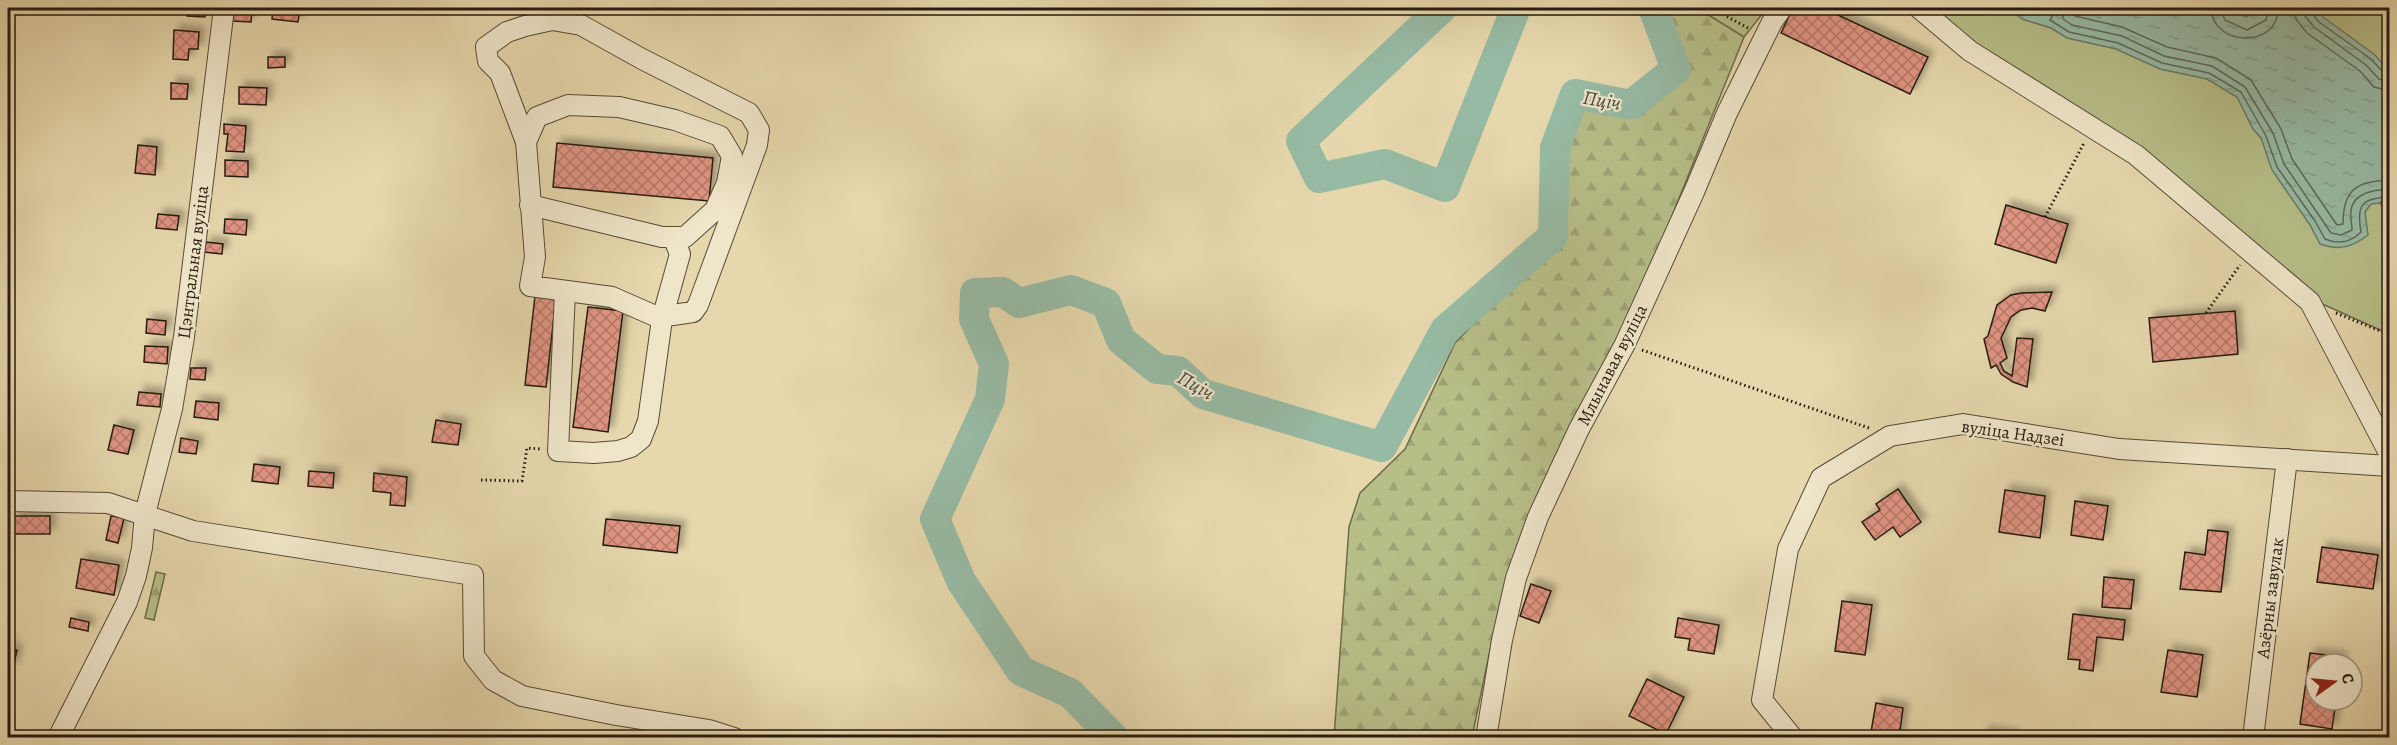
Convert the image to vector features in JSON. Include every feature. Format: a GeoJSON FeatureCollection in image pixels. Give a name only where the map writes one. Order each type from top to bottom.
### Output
{"type":"FeatureCollection","features":[{"type":"Feature","properties":{"kind":"street","name":"Цэнтральная вуліца"},"geometry":{"type":"LineString","coordinates":[[58,738],[127,602],[142,548],[145,514],[172,409],[191,280],[224,8]]}},
{"type":"Feature","properties":{"kind":"street","name":"Млынавая вуліца"},"geometry":{"type":"LineString","coordinates":[[1486,738],[1502,640],[1516,578],[1538,517],[1580,429],[1625,344],[1694,192],[1726,114],[1772,22],[1782,8]]}},
{"type":"Feature","properties":{"kind":"street"},"geometry":{"type":"LineString","coordinates":[[1919,8],[1970,51],[2136,155],[2310,302],[2390,454]]}},
{"type":"Feature","properties":{"kind":"street"},"geometry":{"type":"LineString","coordinates":[[552,20],[581,25],[642,59],[750,113],[759,130],[757,145],[698,305],[693,312],[666,316],[662,319],[612,297],[530,286],[535,257],[526,142],[500,73],[488,61],[486,47],[507,32],[552,20]]}},
{"type":"Feature","properties":{"kind":"street"},"geometry":{"type":"LineString","coordinates":[[526,142],[537,117],[568,105],[619,107],[675,120],[720,136],[732,156],[727,183],[715,210],[685,237],[662,237],[530,205]]}},
{"type":"Feature","properties":{"kind":"street"},"geometry":{"type":"LineString","coordinates":[[565,291],[558,451],[594,453],[618,451],[631,447],[641,439],[648,421],[662,319],[680,254],[673,237]]}},
{"type":"Feature","properties":{"kind":"street","name":"вуліца Надзеі"},"geometry":{"type":"LineString","coordinates":[[1793,738],[1762,700],[1788,549],[1821,478],[1890,436],[1963,424],[2119,449],[2390,466]]}},
{"type":"Feature","properties":{"kind":"street","name":"Азёрны завулак"},"geometry":{"type":"LineString","coordinates":[[2253,738],[2287,459]]}},
{"type":"Feature","properties":{"kind":"street"},"geometry":{"type":"LineString","coordinates":[[8,501],[108,503],[192,531],[473,574],[474,656],[493,680],[522,696],[616,715],[709,730],[734,738]]}},
{"type":"Feature","properties":{"kind":"path"},"geometry":{"type":"LineString","coordinates":[[1711,8],[1764,38]]}},
{"type":"Feature","properties":{"kind":"path"},"geometry":{"type":"LineString","coordinates":[[2045,217],[2092,128]]}},
{"type":"Feature","properties":{"kind":"path"},"geometry":{"type":"LineString","coordinates":[[2206,313],[2250,251]]}},
{"type":"Feature","properties":{"kind":"path"},"geometry":{"type":"LineString","coordinates":[[2310,302],[2390,335]]}},
{"type":"Feature","properties":{"kind":"path"},"geometry":{"type":"LineString","coordinates":[[1625,344],[1890,436]]}},
{"type":"Feature","properties":{"kind":"path"},"geometry":{"type":"LineString","coordinates":[[481,480],[522,481],[527,448],[539,449]]}},
{"type":"Feature","properties":{"kind":"green space"},"geometry":{"type":"Polygon","coordinates":[[[1657,8],[1697,8],[1744,37],[1622,340],[1494,631],[1472,737],[1334,738],[1349,527],[1360,493],[1405,449],[1455,343],[1558,237],[1559,150],[1578,100],[1629,113],[1681,70],[1657,8]]]}},
{"type":"Feature","properties":{"kind":"green space"},"geometry":{"type":"Polygon","coordinates":[[[1697,8],[1767,8],[1744,37],[1697,8]]]}},
{"type":"Feature","properties":{"kind":"green space"},"geometry":{"type":"Polygon","coordinates":[[[1932,8],[2389,8],[2389,334],[2318,302],[1977,48],[1932,8]]]}},
{"type":"Feature","properties":{"kind":"green space"},"geometry":{"type":"Polygon","coordinates":[[[156,572],[165,574],[154,620],[145,618],[156,572]]]}},
{"type":"Feature","properties":{"kind":"water"},"geometry":{"type":"Polygon","coordinates":[[[2010,8],[2039,8],[2048,11],[2057,8],[2229,8],[2246,17],[2256,11],[2256,8],[2315,8],[2323,17],[2375,55],[2389,71],[2389,202],[2371,204],[2365,212],[2368,235],[2362,239],[2346,247],[2320,244],[2310,225],[2272,170],[2261,138],[2253,129],[2237,97],[2207,79],[2160,69],[2116,49],[2067,38],[2051,28],[2022,19],[2010,8]]]}},
{"type":"Feature","properties":{"kind":"building"},"geometry":{"type":"Polygon","coordinates":[[[188,8],[205,8],[205,17],[187,16],[188,8]]]}},
{"type":"Feature","properties":{"kind":"building"},"geometry":{"type":"Polygon","coordinates":[[[233,8],[252,8],[251,22],[232,21],[233,8]]]}},
{"type":"Feature","properties":{"kind":"building"},"geometry":{"type":"Polygon","coordinates":[[[273,8],[300,8],[298,22],[272,19],[273,8]]]}},
{"type":"Feature","properties":{"kind":"building"},"geometry":{"type":"Polygon","coordinates":[[[1793,8],[1823,8],[1928,57],[1910,94],[1781,33],[1793,8]]]}},
{"type":"Feature","properties":{"kind":"building"},"geometry":{"type":"Polygon","coordinates":[[[174,30],[199,32],[198,49],[189,49],[188,60],[173,59],[174,30]]]}},
{"type":"Feature","properties":{"kind":"building"},"geometry":{"type":"Polygon","coordinates":[[[268,57],[285,57],[285,67],[268,68],[268,57]]]}},
{"type":"Feature","properties":{"kind":"building"},"geometry":{"type":"Polygon","coordinates":[[[171,83],[188,84],[187,99],[171,99],[171,83]]]}},
{"type":"Feature","properties":{"kind":"building"},"geometry":{"type":"Polygon","coordinates":[[[239,87],[267,88],[266,105],[239,104],[239,87]]]}},
{"type":"Feature","properties":{"kind":"building"},"geometry":{"type":"Polygon","coordinates":[[[224,124],[246,126],[244,152],[226,151],[228,134],[224,134],[224,124]]]}},
{"type":"Feature","properties":{"kind":"building"},"geometry":{"type":"Polygon","coordinates":[[[557,143],[713,158],[709,201],[553,187],[557,143]]]}},
{"type":"Feature","properties":{"kind":"building"},"geometry":{"type":"Polygon","coordinates":[[[138,145],[157,147],[155,175],[135,173],[138,145]]]}},
{"type":"Feature","properties":{"kind":"building"},"geometry":{"type":"Polygon","coordinates":[[[225,160],[248,161],[248,177],[225,176],[225,160]]]}},
{"type":"Feature","properties":{"kind":"building"},"geometry":{"type":"Polygon","coordinates":[[[2006,205],[2068,224],[2056,263],[1995,244],[2006,205]]]}},
{"type":"Feature","properties":{"kind":"building"},"geometry":{"type":"Polygon","coordinates":[[[158,214],[179,216],[177,230],[156,228],[158,214]]]}},
{"type":"Feature","properties":{"kind":"building"},"geometry":{"type":"Polygon","coordinates":[[[225,219],[247,220],[246,235],[224,233],[225,219]]]}},
{"type":"Feature","properties":{"kind":"building"},"geometry":{"type":"Polygon","coordinates":[[[206,242],[223,244],[222,254],[204,252],[206,242]]]}},
{"type":"Feature","properties":{"kind":"building"},"geometry":{"type":"Polygon","coordinates":[[[2052,292],[2045,311],[2032,308],[2021,310],[2011,317],[2001,338],[2007,358],[2000,363],[2004,371],[2012,376],[2017,338],[2033,339],[2027,387],[2001,374],[1996,365],[1991,368],[1984,339],[1988,336],[1997,305],[2011,295],[2052,292]]]}},
{"type":"Feature","properties":{"kind":"building"},"geometry":{"type":"Polygon","coordinates":[[[535,296],[556,298],[546,387],[525,385],[535,296]]]}},
{"type":"Feature","properties":{"kind":"building"},"geometry":{"type":"Polygon","coordinates":[[[588,307],[623,311],[608,432],[573,427],[588,307]]]}},
{"type":"Feature","properties":{"kind":"building"},"geometry":{"type":"Polygon","coordinates":[[[2235,311],[2238,354],[2153,362],[2149,318],[2235,311]]]}},
{"type":"Feature","properties":{"kind":"building"},"geometry":{"type":"Polygon","coordinates":[[[147,319],[166,321],[165,335],[146,333],[147,319]]]}},
{"type":"Feature","properties":{"kind":"building"},"geometry":{"type":"Polygon","coordinates":[[[145,346],[168,347],[167,364],[144,362],[145,346]]]}},
{"type":"Feature","properties":{"kind":"building"},"geometry":{"type":"Polygon","coordinates":[[[191,368],[206,368],[205,380],[190,379],[191,368]]]}},
{"type":"Feature","properties":{"kind":"building"},"geometry":{"type":"Polygon","coordinates":[[[139,392],[161,394],[160,407],[137,405],[139,392]]]}},
{"type":"Feature","properties":{"kind":"building"},"geometry":{"type":"Polygon","coordinates":[[[196,401],[219,403],[218,420],[194,417],[196,401]]]}},
{"type":"Feature","properties":{"kind":"building"},"geometry":{"type":"Polygon","coordinates":[[[436,420],[461,424],[458,445],[432,442],[436,420]]]}},
{"type":"Feature","properties":{"kind":"building"},"geometry":{"type":"Polygon","coordinates":[[[114,425],[134,430],[128,454],[108,450],[114,425]]]}},
{"type":"Feature","properties":{"kind":"building"},"geometry":{"type":"Polygon","coordinates":[[[181,438],[198,441],[196,454],[179,452],[181,438]]]}},
{"type":"Feature","properties":{"kind":"building"},"geometry":{"type":"Polygon","coordinates":[[[254,464],[280,467],[278,484],[252,481],[254,464]]]}},
{"type":"Feature","properties":{"kind":"building"},"geometry":{"type":"Polygon","coordinates":[[[309,471],[334,473],[333,488],[308,486],[309,471]]]}},
{"type":"Feature","properties":{"kind":"building"},"geometry":{"type":"Polygon","coordinates":[[[374,473],[407,477],[405,506],[390,505],[391,493],[373,491],[374,473]]]}},
{"type":"Feature","properties":{"kind":"building"},"geometry":{"type":"Polygon","coordinates":[[[1898,489],[1921,522],[1900,537],[1893,527],[1875,540],[1862,522],[1880,510],[1876,504],[1898,489]]]}},
{"type":"Feature","properties":{"kind":"building"},"geometry":{"type":"Polygon","coordinates":[[[2005,490],[2045,496],[2040,538],[1999,532],[2005,490]]]}},
{"type":"Feature","properties":{"kind":"building"},"geometry":{"type":"Polygon","coordinates":[[[2075,501],[2108,506],[2103,540],[2071,535],[2075,501]]]}},
{"type":"Feature","properties":{"kind":"building"},"geometry":{"type":"Polygon","coordinates":[[[13,516],[50,516],[50,534],[13,534],[13,516]]]}},
{"type":"Feature","properties":{"kind":"building"},"geometry":{"type":"Polygon","coordinates":[[[111,516],[124,518],[118,543],[106,540],[111,516]]]}},
{"type":"Feature","properties":{"kind":"building"},"geometry":{"type":"Polygon","coordinates":[[[606,519],[680,526],[677,553],[603,545],[606,519]]]}},
{"type":"Feature","properties":{"kind":"building"},"geometry":{"type":"Polygon","coordinates":[[[2208,530],[2228,532],[2221,592],[2180,589],[2185,552],[2205,555],[2208,530]]]}},
{"type":"Feature","properties":{"kind":"building"},"geometry":{"type":"Polygon","coordinates":[[[2322,547],[2378,555],[2373,589],[2317,582],[2322,547]]]}},
{"type":"Feature","properties":{"kind":"building"},"geometry":{"type":"Polygon","coordinates":[[[81,559],[119,565],[114,595],[76,588],[81,559]]]}},
{"type":"Feature","properties":{"kind":"building"},"geometry":{"type":"Polygon","coordinates":[[[2104,577],[2134,580],[2131,609],[2102,607],[2104,577]]]}},
{"type":"Feature","properties":{"kind":"building"},"geometry":{"type":"Polygon","coordinates":[[[1531,584],[1551,591],[1539,623],[1520,616],[1531,584]]]}},
{"type":"Feature","properties":{"kind":"building"},"geometry":{"type":"Polygon","coordinates":[[[1842,601],[1872,605],[1865,655],[1835,651],[1842,601]]]}},
{"type":"Feature","properties":{"kind":"building"},"geometry":{"type":"Polygon","coordinates":[[[2073,614],[2125,620],[2123,640],[2097,637],[2093,671],[2079,669],[2080,660],[2068,659],[2073,614]]]}},
{"type":"Feature","properties":{"kind":"building"},"geometry":{"type":"Polygon","coordinates":[[[71,618],[89,622],[88,631],[69,627],[71,618]]]}},
{"type":"Feature","properties":{"kind":"building"},"geometry":{"type":"Polygon","coordinates":[[[1678,618],[1719,625],[1714,654],[1688,650],[1690,639],[1675,637],[1678,618]]]}},
{"type":"Feature","properties":{"kind":"building"},"geometry":{"type":"Polygon","coordinates":[[[8,648],[17,650],[13,668],[8,667],[8,648]]]}},
{"type":"Feature","properties":{"kind":"building"},"geometry":{"type":"Polygon","coordinates":[[[2168,650],[2203,655],[2197,697],[2161,692],[2168,650]]]}},
{"type":"Feature","properties":{"kind":"building"},"geometry":{"type":"Polygon","coordinates":[[[1647,679],[1684,697],[1666,734],[1629,716],[1647,679]]]}},
{"type":"Feature","properties":{"kind":"building"},"geometry":{"type":"Polygon","coordinates":[[[2304,696],[2304,712],[2334,712],[2332,729],[2300,724],[2304,696]]]}},
{"type":"Feature","properties":{"kind":"building"},"geometry":{"type":"Polygon","coordinates":[[[1876,703],[1903,708],[1899,738],[1870,738],[1876,703]]]}},
{"type":"Feature","properties":{"kind":"building"},"geometry":{"type":"Polygon","coordinates":[[[1983,731],[2014,735],[2013,738],[1982,738],[1983,731]]]}},
{"type":"Feature","properties":{"kind":"waterway","name":"Пціч"},"geometry":{"type":"LineString","coordinates":[[1442,8],[1301,141],[1319,178],[1385,164],[1445,187],[1516,8]]}},
{"type":"Feature","properties":{"kind":"waterway","name":"Пціч"},"geometry":{"type":"LineString","coordinates":[[1114,738],[1070,693],[1021,671],[961,581],[935,519],[990,399],[994,364],[974,319],[975,293],[1003,292],[1019,303],[1071,290],[1106,303],[1121,340],[1157,369],[1178,371],[1203,394],[1382,447],[1445,330],[1553,236],[1555,148],[1575,94],[1631,105],[1676,69],[1653,8]]}},
{"type":"Feature","properties":{"kind":"waterway"},"geometry":{"type":"LineString","coordinates":[[2382,203],[2390,215]]}}]}
